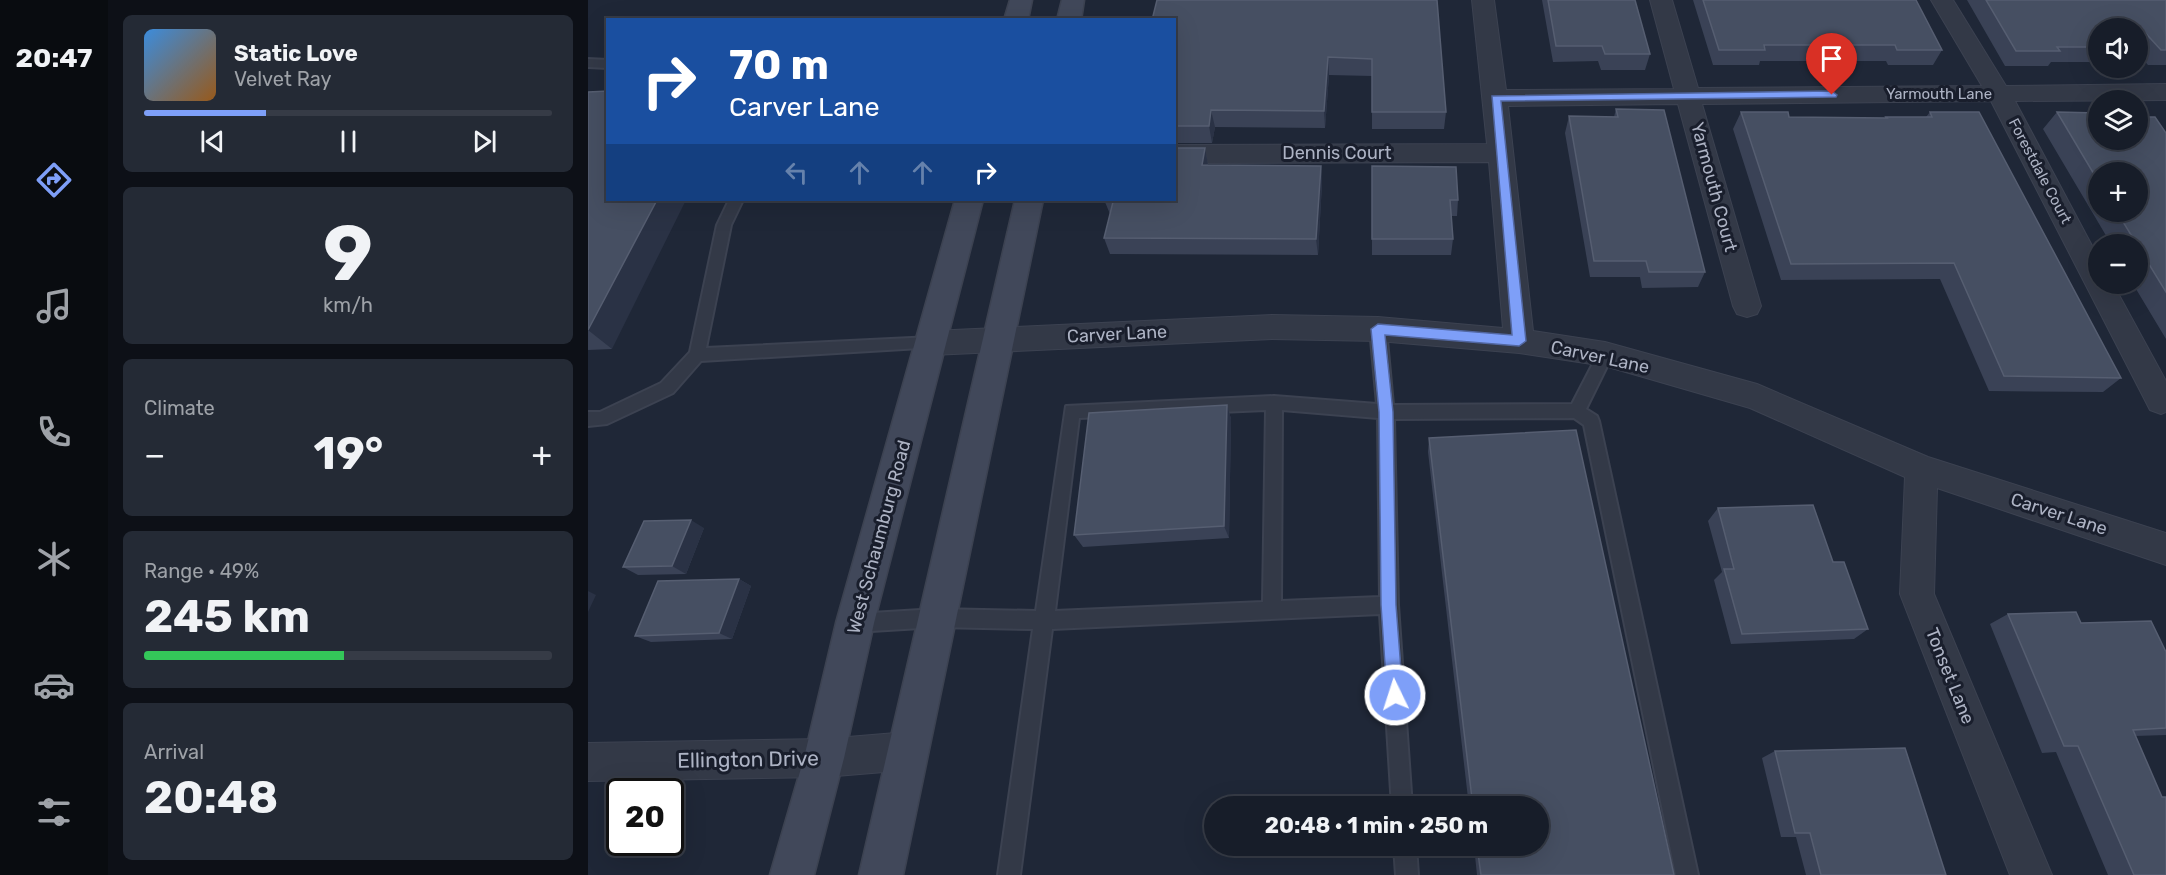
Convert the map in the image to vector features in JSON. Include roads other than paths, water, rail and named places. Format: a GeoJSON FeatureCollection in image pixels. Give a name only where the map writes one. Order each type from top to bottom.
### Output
{"type":"FeatureCollection","features":[{"type":"Feature","properties":{"kind":"main road"},"geometry":{"type":"LineString","coordinates":[[1016,18],[1021,0]]}},
{"type":"Feature","properties":{"kind":"main road"},"geometry":{"type":"LineString","coordinates":[[1069,18],[1073,0]]}},
{"type":"Feature","properties":{"kind":"main road","name":"West Schaumburg Road"},"geometry":{"type":"LineString","coordinates":[[792,875],[824,758],[855,623],[969,201]]}},
{"type":"Feature","properties":{"kind":"main road"},"geometry":{"type":"LineString","coordinates":[[881,875],[1029,201]]}},
{"type":"Feature","properties":{"kind":"street"},"geometry":{"type":"LineString","coordinates":[[1483,0],[1519,341]]}},
{"type":"Feature","properties":{"kind":"street","name":"Yarmouth Court"},"geometry":{"type":"LineString","coordinates":[[1661,0],[1747,306]]}},
{"type":"Feature","properties":{"kind":"street","name":"Forestdale Court"},"geometry":{"type":"LineString","coordinates":[[1942,0],[1999,94],[2088,262]]}},
{"type":"Feature","properties":{"kind":"street","name":"Yarmouth Lane"},"geometry":{"type":"LineString","coordinates":[[1495,98],[2166,92]]}},
{"type":"Feature","properties":{"kind":"street","name":"Dennis Court"},"geometry":{"type":"LineString","coordinates":[[1176,154],[1500,153]]}},
{"type":"Feature","properties":{"kind":"street","name":"Forestdale Court"},"geometry":{"type":"LineString","coordinates":[[2105,294],[2161,401]]}},
{"type":"Feature","properties":{"kind":"street","name":"Carver Lane"},"geometry":{"type":"LineString","coordinates":[[932,343],[1272,327],[1378,329],[1519,341],[1605,354],[1757,397],[1921,469],[2166,549]]}},
{"type":"Feature","properties":{"kind":"street","name":"Tonset Lane"},"geometry":{"type":"LineString","coordinates":[[1921,469],[1917,594],[2031,875]]}},
{"type":"Feature","properties":{"kind":"street","name":"Ellington Drive"},"geometry":{"type":"LineString","coordinates":[[588,762],[824,758],[908,751]]}},
{"type":"Feature","properties":{"kind":"lane"},"geometry":{"type":"LineString","coordinates":[[588,63],[606,64]]}},
{"type":"Feature","properties":{"kind":"lane"},"geometry":{"type":"LineString","coordinates":[[588,419],[601,419],[667,388],[697,355],[724,225],[736,201]]}},
{"type":"Feature","properties":{"kind":"lane"},"geometry":{"type":"LineString","coordinates":[[1378,329],[1386,412],[1389,605],[1401,796]]}},
{"type":"Feature","properties":{"kind":"lane"},"geometry":{"type":"LineString","coordinates":[[697,355],[932,343]]}},
{"type":"Feature","properties":{"kind":"lane"},"geometry":{"type":"LineString","coordinates":[[1577,411],[1605,354]]}},
{"type":"Feature","properties":{"kind":"lane"},"geometry":{"type":"LineString","coordinates":[[1272,610],[1274,403]]}},
{"type":"Feature","properties":{"kind":"lane"},"geometry":{"type":"LineString","coordinates":[[1009,875],[1072,411],[1274,403],[1386,412],[1577,411],[1591,421],[1650,709],[1687,875]]}},
{"type":"Feature","properties":{"kind":"lane"},"geometry":{"type":"LineString","coordinates":[[855,623],[937,618],[1044,620],[1389,605]]}},
{"type":"Feature","properties":{"kind":"lane"},"geometry":{"type":"LineString","coordinates":[[1406,856],[1407,875]]}}]}
